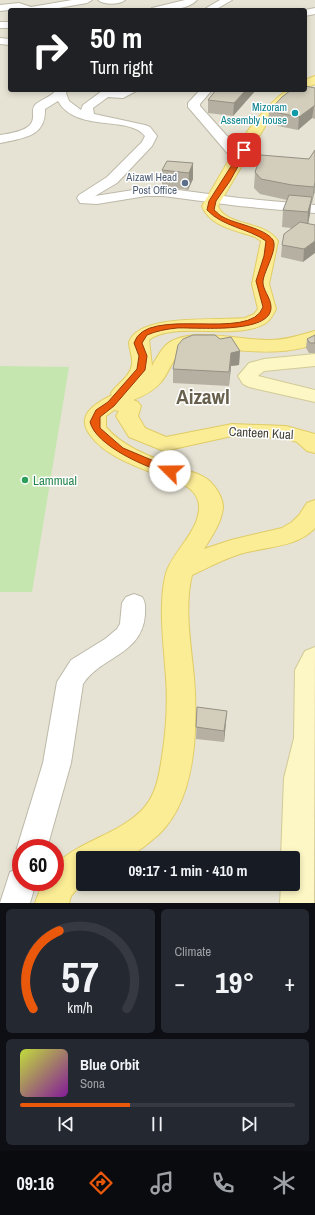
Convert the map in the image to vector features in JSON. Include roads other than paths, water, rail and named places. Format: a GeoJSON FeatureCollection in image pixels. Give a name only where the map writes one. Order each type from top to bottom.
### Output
{"type":"FeatureCollection","features":[{"type":"Feature","properties":{"kind":"main road"},"geometry":{"type":"LineString","coordinates":[[111,404],[141,370],[143,356],[138,343],[139,338],[144,333],[176,326],[242,325],[256,321],[266,312],[267,307],[259,281],[270,244],[269,240],[261,234],[216,216],[211,210],[214,199],[240,159],[248,141],[268,112],[293,92]]}},
{"type":"Feature","properties":{"kind":"main road"},"geometry":{"type":"LineString","coordinates":[[103,851],[137,834],[152,821],[163,806],[172,787],[177,766],[182,693],[176,630],[177,582],[179,570],[208,521],[210,497],[205,489],[196,482],[120,450],[104,438],[96,429],[94,422],[99,412],[148,384],[156,377],[168,352],[179,344],[203,341],[242,345],[283,345],[293,344],[315,337]]}},
{"type":"Feature","properties":{"kind":"main road","name":"Canteen Kual"},"geometry":{"type":"LineString","coordinates":[[111,404],[131,406],[127,416],[137,432],[164,444],[232,430],[286,432],[305,437],[315,446]]}},
{"type":"Feature","properties":{"kind":"main road"},"geometry":{"type":"LineString","coordinates":[[179,570],[231,548],[281,537],[304,528],[312,517],[315,508]]}},
{"type":"Feature","properties":{"kind":"main road"},"geometry":{"type":"LineString","coordinates":[[52,903],[60,882],[76,866]]}},
{"type":"Feature","properties":{"kind":"street"},"geometry":{"type":"LineString","coordinates":[[41,8],[87,0]]}},
{"type":"Feature","properties":{"kind":"street"},"geometry":{"type":"LineString","coordinates":[[104,0],[120,0]]}},
{"type":"Feature","properties":{"kind":"street"},"geometry":{"type":"LineString","coordinates":[[168,8],[192,0]]}},
{"type":"Feature","properties":{"kind":"street"},"geometry":{"type":"LineString","coordinates":[[212,8],[226,0]]}},
{"type":"Feature","properties":{"kind":"street"},"geometry":{"type":"LineString","coordinates":[[0,8],[15,5],[24,8]]}},
{"type":"Feature","properties":{"kind":"street"},"geometry":{"type":"LineString","coordinates":[[0,138],[15,136],[35,127],[39,121],[39,107],[61,92],[63,104],[67,107],[88,116],[137,126],[147,130],[150,136],[148,143],[134,159],[112,180],[87,195],[84,198],[85,200],[97,200],[154,192],[315,209]]}},
{"type":"Feature","properties":{"kind":"street"},"geometry":{"type":"LineString","coordinates":[[88,116],[87,107],[106,93],[123,95],[128,92]]}},
{"type":"Feature","properties":{"kind":"street"},"geometry":{"type":"LineString","coordinates":[[204,92],[194,103],[194,107],[240,159]]}},
{"type":"Feature","properties":{"kind":"street"},"geometry":{"type":"LineString","coordinates":[[315,360],[264,365],[256,367],[248,376],[250,380],[256,383],[315,396]]}},
{"type":"Feature","properties":{"kind":"street"},"geometry":{"type":"LineString","coordinates":[[35,839],[58,762],[70,682],[80,667],[114,646],[126,634],[132,624],[134,603]]}},
{"type":"Feature","properties":{"kind":"street"},"geometry":{"type":"LineString","coordinates":[[297,903],[299,778],[309,738],[309,670],[315,658]]}},
{"type":"Feature","properties":{"kind":"street"},"geometry":{"type":"LineString","coordinates":[[15,903],[18,891]]}},
{"type":"Feature","properties":{"kind":"place","name":"Mizoram Assembly house"},"geometry":{"type":"Point","coordinates":[295,113]}},
{"type":"Feature","properties":{"kind":"place","name":"Aizawl Head Post Office"},"geometry":{"type":"Point","coordinates":[185,183]}},
{"type":"Feature","properties":{"kind":"place","name":"Lammual"},"geometry":{"type":"Point","coordinates":[25,480]}},
{"type":"Feature","properties":{"kind":"district","name":"Aizawl"},"geometry":{"type":"Point","coordinates":[203,396]}}]}
